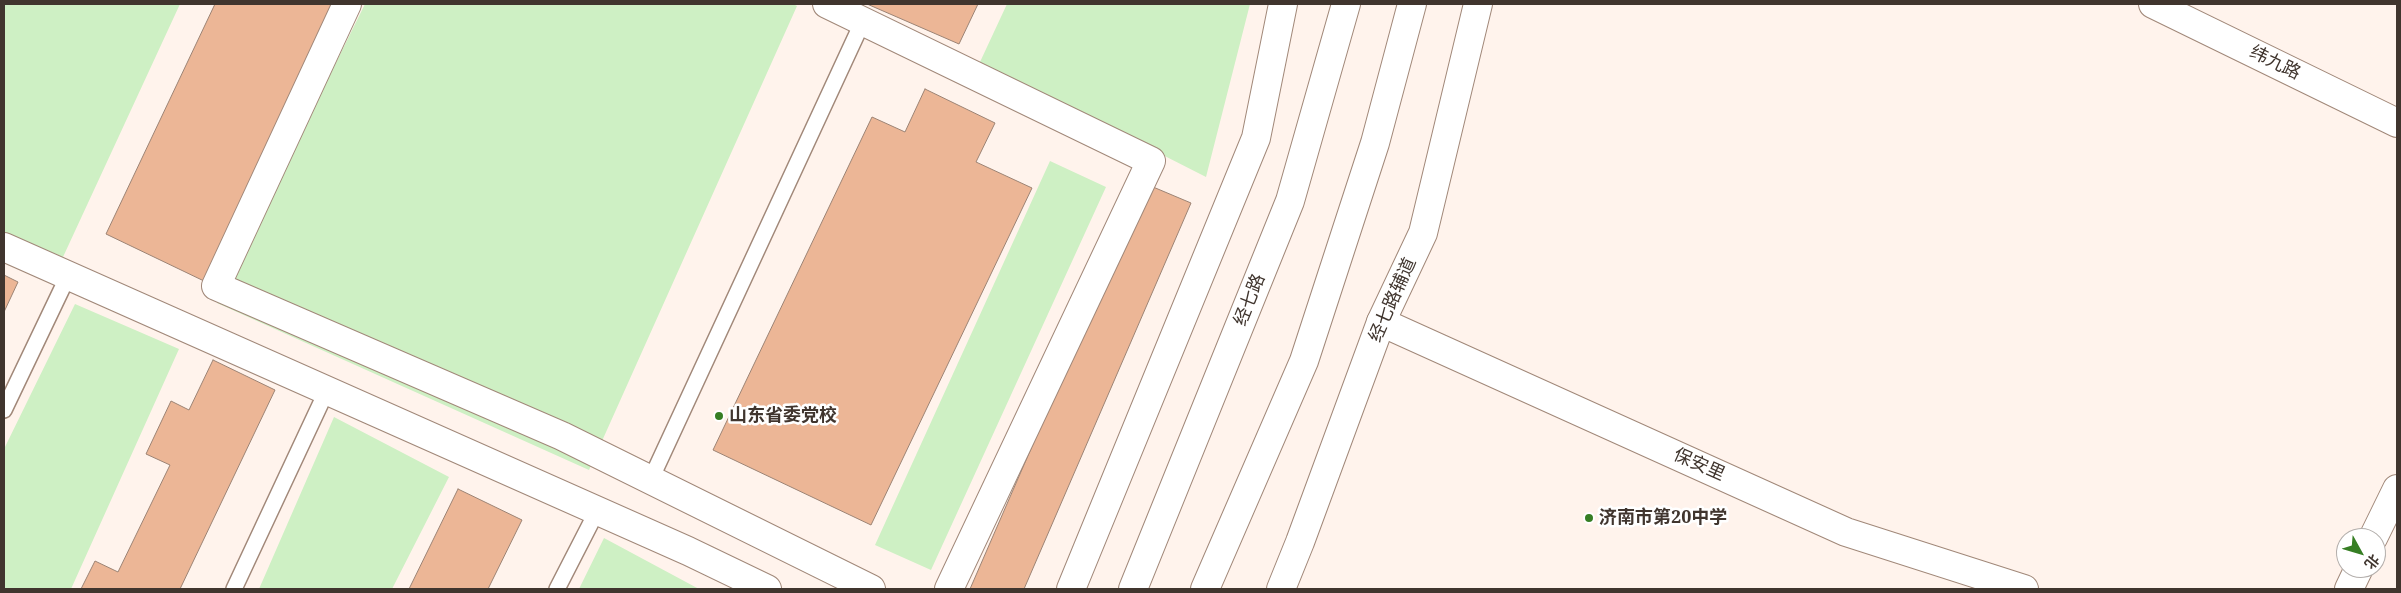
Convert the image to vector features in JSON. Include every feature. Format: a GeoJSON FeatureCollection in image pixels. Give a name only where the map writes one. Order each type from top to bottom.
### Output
{"type":"FeatureCollection","features":[{"type":"Feature","properties":{"kind":"street"},"geometry":{"type":"LineString","coordinates":[[347,4],[216,286],[562,436],[871,589]]}},
{"type":"Feature","properties":{"kind":"street"},"geometry":{"type":"LineString","coordinates":[[827,4],[1151,162],[949,589]]}},
{"type":"Feature","properties":{"kind":"street"},"geometry":{"type":"LineString","coordinates":[[1071,589],[1256,138],[1283,4]]}},
{"type":"Feature","properties":{"kind":"street","name":"经七路"},"geometry":{"type":"LineString","coordinates":[[1133,589],[1290,201],[1346,4]]}},
{"type":"Feature","properties":{"kind":"street"},"geometry":{"type":"LineString","coordinates":[[1205,589],[1304,361],[1375,143],[1412,4]]}},
{"type":"Feature","properties":{"kind":"street","name":"经七路辅道"},"geometry":{"type":"LineString","coordinates":[[1281,589],[1381,322],[1423,233],[1478,4]]}},
{"type":"Feature","properties":{"kind":"street","name":"纬九路"},"geometry":{"type":"LineString","coordinates":[[2153,4],[2397,123]]}},
{"type":"Feature","properties":{"kind":"street"},"geometry":{"type":"LineString","coordinates":[[4,247],[688,551],[767,589]]}},
{"type":"Feature","properties":{"kind":"street","name":"保安里"},"geometry":{"type":"LineString","coordinates":[[1381,322],[1846,532],[2024,589]]}},
{"type":"Feature","properties":{"kind":"street"},"geometry":{"type":"LineString","coordinates":[[2378,528],[2397,489]]}},
{"type":"Feature","properties":{"kind":"lane"},"geometry":{"type":"LineString","coordinates":[[651,479],[863,21]]}},
{"type":"Feature","properties":{"kind":"lane"},"geometry":{"type":"LineString","coordinates":[[4,410],[68,276]]}},
{"type":"Feature","properties":{"kind":"lane"},"geometry":{"type":"LineString","coordinates":[[234,589],[327,390]]}},
{"type":"Feature","properties":{"kind":"lane"},"geometry":{"type":"LineString","coordinates":[[557,589],[597,511]]}},
{"type":"Feature","properties":{"kind":"green space"},"geometry":{"type":"Polygon","coordinates":[[[4,4],[180,4],[63,257],[4,233],[4,4]]]}},
{"type":"Feature","properties":{"kind":"green space"},"geometry":{"type":"Polygon","coordinates":[[[365,4],[793,4],[797,6],[589,470],[217,303],[365,4]]]}},
{"type":"Feature","properties":{"kind":"green space"},"geometry":{"type":"Polygon","coordinates":[[[1007,4],[1250,4],[1206,177],[980,62],[1007,4]]]}},
{"type":"Feature","properties":{"kind":"green space"},"geometry":{"type":"Polygon","coordinates":[[[1050,161],[1106,187],[931,570],[875,545],[1050,161]]]}},
{"type":"Feature","properties":{"kind":"green space"},"geometry":{"type":"Polygon","coordinates":[[[75,304],[179,349],[71,589],[4,589],[4,449],[75,304]]]}},
{"type":"Feature","properties":{"kind":"green space"},"geometry":{"type":"Polygon","coordinates":[[[334,417],[449,477],[392,589],[259,589],[334,417]]]}},
{"type":"Feature","properties":{"kind":"green space"},"geometry":{"type":"Polygon","coordinates":[[[604,538],[699,589],[579,589],[604,538]]]}},
{"type":"Feature","properties":{"kind":"building"},"geometry":{"type":"Polygon","coordinates":[[[215,4],[336,4],[204,281],[106,234],[215,4]]]}},
{"type":"Feature","properties":{"kind":"building"},"geometry":{"type":"Polygon","coordinates":[[[867,4],[978,4],[959,44],[867,4]]]}},
{"type":"Feature","properties":{"kind":"building"},"geometry":{"type":"Polygon","coordinates":[[[925,89],[995,123],[976,162],[1032,188],[871,525],[713,450],[872,117],[905,132],[925,89]]]}},
{"type":"Feature","properties":{"kind":"building"},"geometry":{"type":"Polygon","coordinates":[[[1146,184],[1191,203],[1024,589],[970,589],[1146,184]]]}},
{"type":"Feature","properties":{"kind":"building"},"geometry":{"type":"Polygon","coordinates":[[[4,275],[18,282],[4,312],[4,275]]]}},
{"type":"Feature","properties":{"kind":"building"},"geometry":{"type":"Polygon","coordinates":[[[213,360],[275,390],[180,589],[81,589],[95,561],[118,572],[170,465],[146,454],[171,401],[189,410],[213,360]]]}},
{"type":"Feature","properties":{"kind":"building"},"geometry":{"type":"Polygon","coordinates":[[[458,489],[522,520],[488,589],[409,589],[458,489]]]}},
{"type":"Feature","properties":{"kind":"place","name":"山东省委党校"},"geometry":{"type":"Point","coordinates":[719,416]}},
{"type":"Feature","properties":{"kind":"place","name":"济南市第20中学"},"geometry":{"type":"Point","coordinates":[1589,518]}}]}
